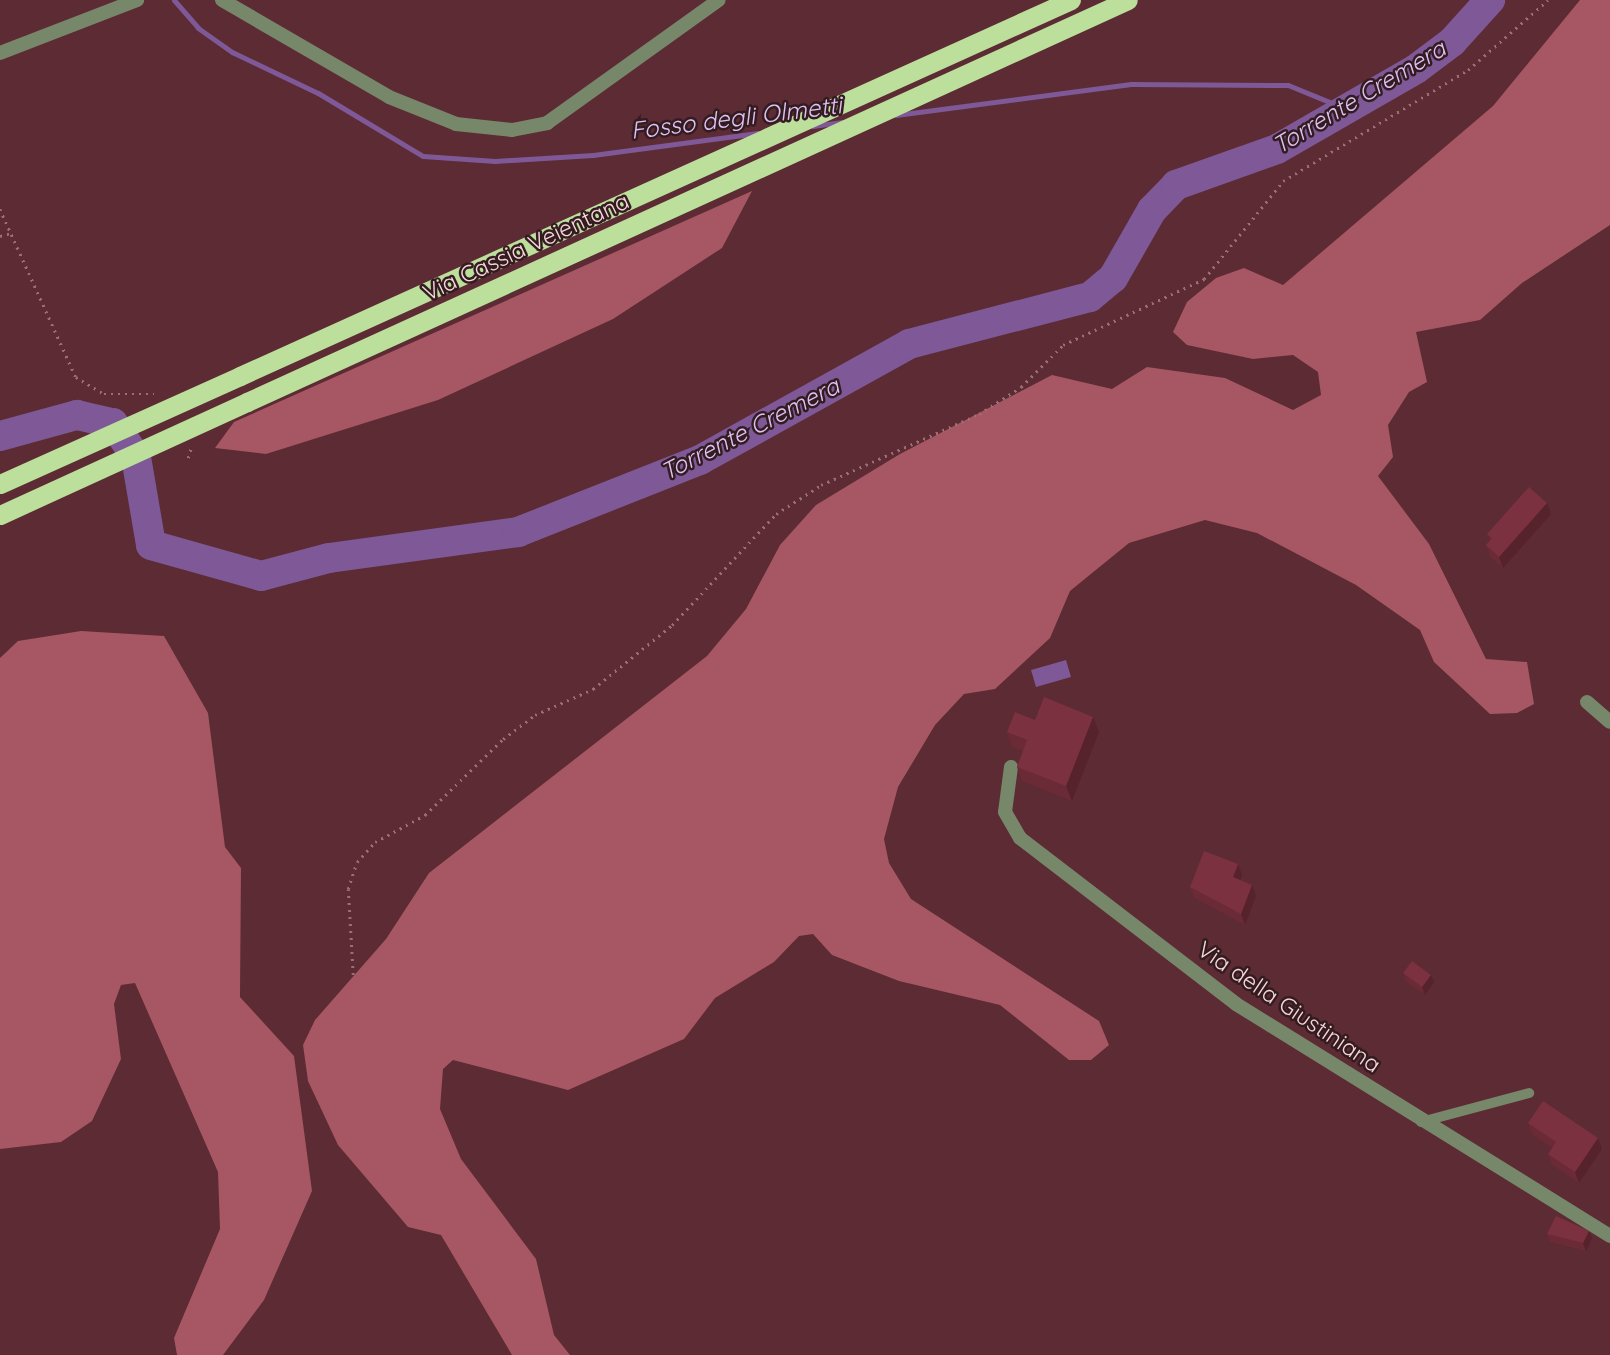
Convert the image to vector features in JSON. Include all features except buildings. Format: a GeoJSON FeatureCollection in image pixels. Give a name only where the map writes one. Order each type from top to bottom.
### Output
{"type":"FeatureCollection","features":[{"type":"Feature","properties":{"kind":"highway","name":"Via Cassia Veientana"},"geometry":{"type":"LineString","coordinates":[[0,515],[1128,0]]}},
{"type":"Feature","properties":{"kind":"highway","name":"Via Cassia Veientana"},"geometry":{"type":"LineString","coordinates":[[0,484],[1067,2]]}},
{"type":"Feature","properties":{"kind":"street"},"geometry":{"type":"LineString","coordinates":[[0,53],[137,0]]}},
{"type":"Feature","properties":{"kind":"street"},"geometry":{"type":"LineString","coordinates":[[222,0],[389,97],[456,124],[503,130],[547,123],[719,0]]}},
{"type":"Feature","properties":{"kind":"street"},"geometry":{"type":"LineString","coordinates":[[1587,702],[1610,722]]}},
{"type":"Feature","properties":{"kind":"street","name":"Via della Giustiniana"},"geometry":{"type":"LineString","coordinates":[[1011,767],[1005,812],[1020,838],[1236,1004],[1421,1122],[1610,1236]]}},
{"type":"Feature","properties":{"kind":"lane"},"geometry":{"type":"LineString","coordinates":[[1421,1122],[1529,1093]]}},
{"type":"Feature","properties":{"kind":"path"},"geometry":{"type":"LineString","coordinates":[[353,975],[348,889],[357,862],[375,842],[425,816],[514,731],[593,689],[662,633],[776,514],[821,485],[979,414],[1021,387],[1063,345],[1204,279],[1283,181],[1468,70],[1548,0]]}},
{"type":"Feature","properties":{"kind":"path"},"geometry":{"type":"LineString","coordinates":[[0,209],[76,377],[104,394],[165,393]]}},
{"type":"Feature","properties":{"kind":"path"},"geometry":{"type":"LineString","coordinates":[[0,236],[10,233]]}},
{"type":"Feature","properties":{"kind":"path"},"geometry":{"type":"LineString","coordinates":[[188,458],[192,442]]}},
{"type":"Feature","properties":{"kind":"shaded area"},"geometry":{"type":"Polygon","coordinates":[[[1580,0],[1610,0],[1610,225],[1522,283],[1480,320],[1416,332],[1427,382],[1409,392],[1388,425],[1393,457],[1378,476],[1429,544],[1486,659],[1527,662],[1534,704],[1517,713],[1490,714],[1434,662],[1420,630],[1356,585],[1257,533],[1205,520],[1129,543],[1070,591],[1050,638],[995,689],[964,694],[935,725],[898,787],[884,839],[889,863],[911,899],[1099,1021],[1109,1045],[1091,1060],[1069,1060],[1000,1005],[899,981],[832,955],[813,934],[799,936],[774,962],[715,998],[684,1039],[568,1090],[453,1060],[443,1069],[440,1109],[461,1159],[536,1259],[554,1335],[570,1355],[512,1355],[441,1235],[408,1227],[338,1145],[308,1081],[303,1045],[315,1020],[386,939],[429,873],[707,656],[746,609],[780,545],[816,505],[900,454],[1052,375],[1112,389],[1147,367],[1225,378],[1293,410],[1321,395],[1318,372],[1293,355],[1253,359],[1187,345],[1173,332],[1187,302],[1216,278],[1244,268],[1283,285],[1493,106],[1580,0]]]}},
{"type":"Feature","properties":{"kind":"shaded area"},"geometry":{"type":"Polygon","coordinates":[[[752,191],[722,248],[613,319],[438,400],[266,454],[215,448],[234,422],[752,191]]]}},
{"type":"Feature","properties":{"kind":"shaded area"},"geometry":{"type":"Polygon","coordinates":[[[81,631],[164,636],[208,713],[225,847],[241,868],[240,997],[294,1056],[312,1191],[264,1300],[223,1355],[177,1355],[174,1338],[220,1229],[218,1172],[135,983],[121,985],[114,1004],[121,1059],[92,1121],[61,1142],[0,1149],[0,658],[18,641],[81,631]]]}},
{"type":"Feature","properties":{"kind":"shaded area"},"geometry":{"type":"Polygon","coordinates":[[[1066,660],[1071,677],[1036,687],[1031,670],[1066,660]]]}},
{"type":"Feature","properties":{"kind":"waterway","name":"Fosso degli Olmetti"},"geometry":{"type":"LineString","coordinates":[[174,0],[198,28],[232,52],[318,93],[423,156],[495,161],[593,155],[758,133]]}},
{"type":"Feature","properties":{"kind":"waterway","name":"Torrente Cremera"},"geometry":{"type":"LineString","coordinates":[[0,436],[77,415],[113,423],[136,457],[151,545],[261,576],[329,558],[518,532],[700,460],[909,344],[1090,297],[1113,278],[1152,210],[1176,185],[1277,149],[1416,69],[1452,42],[1490,0]]}},
{"type":"Feature","properties":{"kind":"waterway","name":"Fosso degli Olmetti"},"geometry":{"type":"LineString","coordinates":[[896,115],[1131,84],[1288,85],[1344,108]]}},
{"type":"Feature","properties":{"kind":"waterway","name":"Fosso degli Olmetti"},"geometry":{"type":"LineString","coordinates":[[813,126],[841,122]]}}]}
